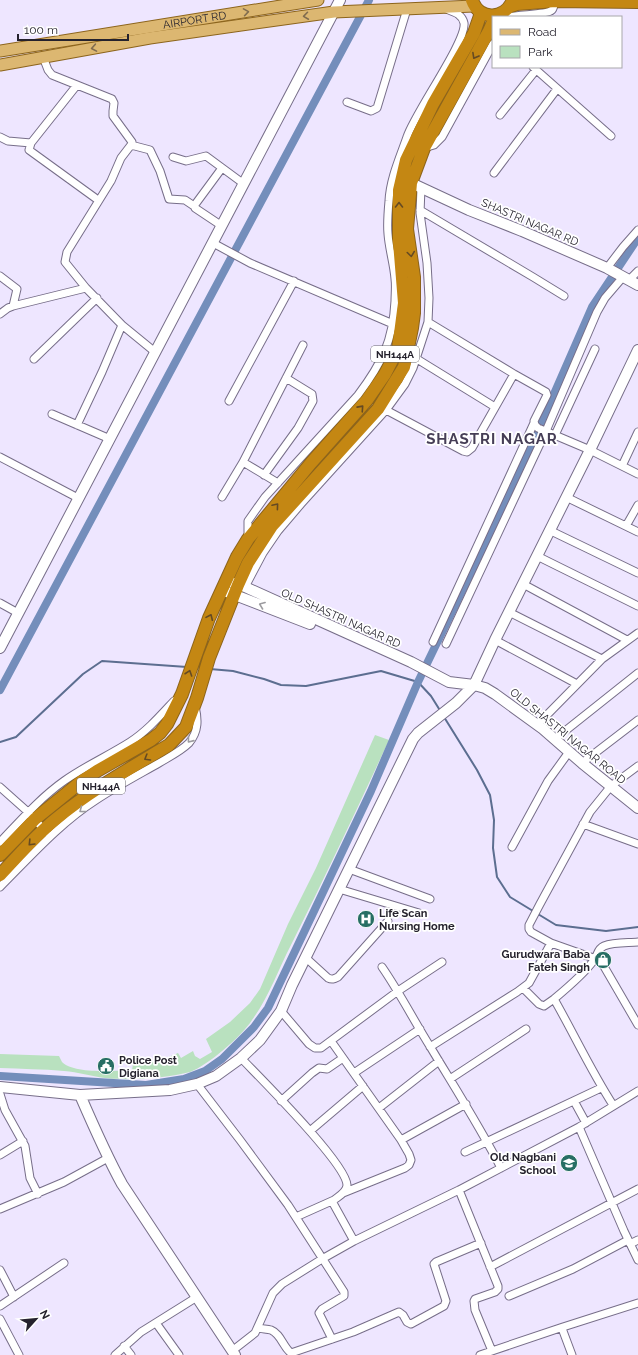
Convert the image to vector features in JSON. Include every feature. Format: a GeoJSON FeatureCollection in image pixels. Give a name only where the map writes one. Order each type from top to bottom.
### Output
{"type":"FeatureCollection","features":[{"type":"Feature","properties":{"kind":"highway"},"geometry":{"type":"LineString","coordinates":[[475,6],[486,15],[503,13],[517,4],[556,1],[638,2]]}},
{"type":"Feature","properties":{"kind":"highway","name":"NH144A"},"geometry":{"type":"LineString","coordinates":[[0,875],[47,833],[56,818],[103,785],[170,745],[186,726],[196,701],[233,587],[237,557],[248,539],[311,463],[367,400],[385,374],[398,349],[404,303],[399,242],[399,190],[406,160],[433,104],[474,33],[475,6]]}},
{"type":"Feature","properties":{"kind":"highway","name":"NH144A"},"geometry":{"type":"LineString","coordinates":[[0,855],[32,816],[97,771],[151,740],[160,733],[167,724],[182,694],[209,618],[233,587],[272,526],[378,409],[404,367],[414,313],[414,277],[408,229],[424,148],[492,27]]}},
{"type":"Feature","properties":{"kind":"main road","name":"AIRPORT RD"},"geometry":{"type":"LineString","coordinates":[[0,51],[318,0]]}},
{"type":"Feature","properties":{"kind":"main road"},"geometry":{"type":"LineString","coordinates":[[0,65],[150,38],[334,12],[475,6]]}},
{"type":"Feature","properties":{"kind":"street"},"geometry":{"type":"LineString","coordinates":[[0,648],[340,0]]}},
{"type":"Feature","properties":{"kind":"street"},"geometry":{"type":"LineString","coordinates":[[248,539],[248,522],[255,511],[278,483],[358,395],[371,377],[388,345],[393,324],[396,280],[388,234],[389,200],[392,183],[407,134],[464,29],[463,21],[457,13],[442,7]]}},
{"type":"Feature","properties":{"kind":"street"},"geometry":{"type":"LineString","coordinates":[[347,102],[371,111],[377,108],[407,9]]}},
{"type":"Feature","properties":{"kind":"street"},"geometry":{"type":"LineString","coordinates":[[424,148],[434,145],[442,137],[492,46]]}},
{"type":"Feature","properties":{"kind":"street"},"geometry":{"type":"LineString","coordinates":[[43,57],[48,70],[52,75],[112,99],[114,103],[112,111],[113,116],[132,140],[131,146],[121,158],[110,181],[67,252],[65,259],[66,264],[86,288],[122,325],[155,352]]}},
{"type":"Feature","properties":{"kind":"street"},"geometry":{"type":"LineString","coordinates":[[500,115],[534,69],[610,136]]}},
{"type":"Feature","properties":{"kind":"street"},"geometry":{"type":"LineString","coordinates":[[77,85],[31,143],[29,148],[30,152],[98,200]]}},
{"type":"Feature","properties":{"kind":"street"},"geometry":{"type":"LineString","coordinates":[[494,173],[557,89]]}},
{"type":"Feature","properties":{"kind":"street"},"geometry":{"type":"LineString","coordinates":[[0,137],[8,141],[31,143]]}},
{"type":"Feature","properties":{"kind":"street"},"geometry":{"type":"LineString","coordinates":[[131,146],[150,150],[160,171],[169,199],[184,200],[222,226]]}},
{"type":"Feature","properties":{"kind":"street"},"geometry":{"type":"LineString","coordinates":[[173,157],[186,161],[206,156],[244,184]]}},
{"type":"Feature","properties":{"kind":"street"},"geometry":{"type":"LineString","coordinates":[[194,206],[222,168]]}},
{"type":"Feature","properties":{"kind":"street"},"geometry":{"type":"LineString","coordinates":[[233,587],[263,553],[278,531],[300,504],[386,410],[405,384],[414,368],[428,322],[429,298],[427,264],[416,186]]}},
{"type":"Feature","properties":{"kind":"street","name":"SHASTRI NAGAR RD"},"geometry":{"type":"LineString","coordinates":[[416,186],[469,210],[522,230],[618,274],[638,286]]}},
{"type":"Feature","properties":{"kind":"street"},"geometry":{"type":"LineString","coordinates":[[420,210],[564,296]]}},
{"type":"Feature","properties":{"kind":"street"},"geometry":{"type":"LineString","coordinates":[[433,642],[599,308],[610,292],[618,274],[623,246],[638,230]]}},
{"type":"Feature","properties":{"kind":"street"},"geometry":{"type":"LineString","coordinates":[[213,243],[244,259],[393,324]]}},
{"type":"Feature","properties":{"kind":"street"},"geometry":{"type":"LineString","coordinates":[[618,274],[638,271]]}},
{"type":"Feature","properties":{"kind":"street"},"geometry":{"type":"LineString","coordinates":[[0,276],[17,289],[13,306]]}},
{"type":"Feature","properties":{"kind":"street"},"geometry":{"type":"LineString","coordinates":[[229,401],[294,281]]}},
{"type":"Feature","properties":{"kind":"street"},"geometry":{"type":"LineString","coordinates":[[0,314],[13,306],[86,288]]}},
{"type":"Feature","properties":{"kind":"street"},"geometry":{"type":"LineString","coordinates":[[34,359],[97,298]]}},
{"type":"Feature","properties":{"kind":"street"},"geometry":{"type":"LineString","coordinates":[[428,322],[547,394],[540,428],[446,644]]}},
{"type":"Feature","properties":{"kind":"street"},"geometry":{"type":"LineString","coordinates":[[77,425],[122,325]]}},
{"type":"Feature","properties":{"kind":"street"},"geometry":{"type":"LineString","coordinates":[[222,497],[243,462],[303,345]]}},
{"type":"Feature","properties":{"kind":"street"},"geometry":{"type":"LineString","coordinates":[[555,435],[595,349]]}},
{"type":"Feature","properties":{"kind":"street"},"geometry":{"type":"LineString","coordinates":[[0,1087],[80,1095],[170,1090],[197,1084],[216,1076],[241,1058],[260,1040],[281,1011],[409,745],[418,733],[431,721],[456,703],[474,685],[508,612],[590,450],[638,350]]}},
{"type":"Feature","properties":{"kind":"street"},"geometry":{"type":"LineString","coordinates":[[417,359],[495,407]]}},
{"type":"Feature","properties":{"kind":"street"},"geometry":{"type":"LineString","coordinates":[[386,410],[463,452],[467,452],[472,448],[514,374]]}},
{"type":"Feature","properties":{"kind":"street"},"geometry":{"type":"LineString","coordinates":[[264,475],[298,428],[313,401],[312,394],[286,378]]}},
{"type":"Feature","properties":{"kind":"street"},"geometry":{"type":"LineString","coordinates":[[52,414],[110,439]]}},
{"type":"Feature","properties":{"kind":"street"},"geometry":{"type":"LineString","coordinates":[[540,428],[590,450],[638,474]]}},
{"type":"Feature","properties":{"kind":"street"},"geometry":{"type":"LineString","coordinates":[[622,466],[638,432]]}},
{"type":"Feature","properties":{"kind":"street"},"geometry":{"type":"LineString","coordinates":[[0,457],[78,498]]}},
{"type":"Feature","properties":{"kind":"street"},"geometry":{"type":"LineString","coordinates":[[243,462],[278,483]]}},
{"type":"Feature","properties":{"kind":"street"},"geometry":{"type":"LineString","coordinates":[[566,497],[638,532]]}},
{"type":"Feature","properties":{"kind":"street"},"geometry":{"type":"LineString","coordinates":[[626,526],[638,505]]}},
{"type":"Feature","properties":{"kind":"street"},"geometry":{"type":"LineString","coordinates":[[549,530],[638,573]]}},
{"type":"Feature","properties":{"kind":"street"},"geometry":{"type":"LineString","coordinates":[[537,556],[638,606]]}},
{"type":"Feature","properties":{"kind":"street"},"geometry":{"type":"LineString","coordinates":[[522,584],[627,640]]}},
{"type":"Feature","properties":{"kind":"street","name":"OLD SHASTRI NAGAR RD"},"geometry":{"type":"LineString","coordinates":[[233,587],[295,618],[380,652],[435,677]]}},
{"type":"Feature","properties":{"kind":"street"},"geometry":{"type":"LineString","coordinates":[[0,603],[18,612]]}},
{"type":"Feature","properties":{"kind":"street"},"geometry":{"type":"LineString","coordinates":[[508,612],[602,659]]}},
{"type":"Feature","properties":{"kind":"street"},"geometry":{"type":"LineString","coordinates":[[537,725],[602,659],[638,633]]}},
{"type":"Feature","properties":{"kind":"street"},"geometry":{"type":"LineString","coordinates":[[495,640],[577,684]]}},
{"type":"Feature","properties":{"kind":"street"},"geometry":{"type":"LineString","coordinates":[[555,739],[638,673]]}},
{"type":"Feature","properties":{"kind":"street","name":"OLD SHASTRI NAGAR ROAD"},"geometry":{"type":"LineString","coordinates":[[435,677],[450,682],[485,688],[495,694],[555,739],[638,808]]}},
{"type":"Feature","properties":{"kind":"street"},"geometry":{"type":"LineString","coordinates":[[582,763],[638,720]]}},
{"type":"Feature","properties":{"kind":"street"},"geometry":{"type":"LineString","coordinates":[[512,847],[548,781],[569,752]]}},
{"type":"Feature","properties":{"kind":"street"},"geometry":{"type":"LineString","coordinates":[[638,766],[611,786],[590,812],[530,922],[529,929],[551,943],[602,963],[638,1025]]}},
{"type":"Feature","properties":{"kind":"street"},"geometry":{"type":"LineString","coordinates":[[0,787],[32,816],[47,833],[0,887]]}},
{"type":"Feature","properties":{"kind":"street"},"geometry":{"type":"LineString","coordinates":[[0,842],[32,816]]}},
{"type":"Feature","properties":{"kind":"street"},"geometry":{"type":"LineString","coordinates":[[583,824],[638,844]]}},
{"type":"Feature","properties":{"kind":"street"},"geometry":{"type":"LineString","coordinates":[[349,869],[430,899]]}},
{"type":"Feature","properties":{"kind":"street"},"geometry":{"type":"LineString","coordinates":[[339,889],[419,913]]}},
{"type":"Feature","properties":{"kind":"street"},"geometry":{"type":"LineString","coordinates":[[306,957],[328,978],[334,980],[388,921]]}},
{"type":"Feature","properties":{"kind":"street"},"geometry":{"type":"LineString","coordinates":[[523,988],[539,1004],[544,1006],[570,985],[595,959],[598,951],[605,946],[638,942]]}},
{"type":"Feature","properties":{"kind":"street"},"geometry":{"type":"LineString","coordinates":[[430,1047],[523,988],[532,977],[551,943]]}},
{"type":"Feature","properties":{"kind":"street"},"geometry":{"type":"LineString","coordinates":[[281,1011],[309,1044],[315,1048],[321,1048],[442,962]]}},
{"type":"Feature","properties":{"kind":"street"},"geometry":{"type":"LineString","coordinates":[[382,967],[466,1104],[501,1168]]}},
{"type":"Feature","properties":{"kind":"street"},"geometry":{"type":"LineString","coordinates":[[554,999],[601,1088],[613,1106]]}},
{"type":"Feature","properties":{"kind":"street"},"geometry":{"type":"LineString","coordinates":[[354,1073],[420,1029]]}},
{"type":"Feature","properties":{"kind":"street"},"geometry":{"type":"LineString","coordinates":[[450,1079],[526,1029]]}},
{"type":"Feature","properties":{"kind":"street"},"geometry":{"type":"LineString","coordinates":[[331,1041],[401,1140],[411,1160],[409,1165],[405,1168],[343,1193]]}},
{"type":"Feature","properties":{"kind":"street"},"geometry":{"type":"LineString","coordinates":[[241,1058],[325,1148],[342,1170],[347,1184],[347,1189],[334,1200],[296,1217]]}},
{"type":"Feature","properties":{"kind":"street"},"geometry":{"type":"LineString","coordinates":[[281,1101],[312,1072],[319,1068],[327,1069],[343,1058]]}},
{"type":"Feature","properties":{"kind":"street"},"geometry":{"type":"LineString","coordinates":[[379,1108],[439,1061]]}},
{"type":"Feature","properties":{"kind":"street"},"geometry":{"type":"LineString","coordinates":[[197,1084],[296,1217],[345,1294],[342,1298],[322,1309],[319,1313],[332,1339]]}},
{"type":"Feature","properties":{"kind":"street"},"geometry":{"type":"LineString","coordinates":[[310,1131],[363,1086]]}},
{"type":"Feature","properties":{"kind":"street"},"geometry":{"type":"LineString","coordinates":[[464,1152],[601,1088]]}},
{"type":"Feature","properties":{"kind":"street"},"geometry":{"type":"LineString","coordinates":[[80,1095],[95,1131],[122,1184],[233,1353],[251,1337],[258,1328],[270,1298],[276,1288],[354,1241],[459,1190],[583,1125],[638,1091]]}},
{"type":"Feature","properties":{"kind":"street"},"geometry":{"type":"LineString","coordinates":[[0,1094],[5,1110],[23,1141],[30,1178],[38,1194]]}},
{"type":"Feature","properties":{"kind":"street"},"geometry":{"type":"LineString","coordinates":[[574,1101],[612,1203],[638,1260]]}},
{"type":"Feature","properties":{"kind":"street"},"geometry":{"type":"LineString","coordinates":[[401,1140],[466,1104]]}},
{"type":"Feature","properties":{"kind":"street"},"geometry":{"type":"LineString","coordinates":[[0,1155],[23,1141]]}},
{"type":"Feature","properties":{"kind":"street"},"geometry":{"type":"LineString","coordinates":[[0,1209],[64,1182],[108,1158]]}},
{"type":"Feature","properties":{"kind":"street"},"geometry":{"type":"LineString","coordinates":[[490,1267],[638,1189]]}},
{"type":"Feature","properties":{"kind":"street"},"geometry":{"type":"LineString","coordinates":[[459,1190],[497,1283],[498,1289],[491,1294],[475,1300],[474,1304],[492,1351]]}},
{"type":"Feature","properties":{"kind":"street"},"geometry":{"type":"LineString","coordinates":[[334,1200],[333,1203],[336,1210],[354,1241]]}},
{"type":"Feature","properties":{"kind":"street"},"geometry":{"type":"LineString","coordinates":[[509,1296],[573,1269],[629,1242],[638,1240]]}},
{"type":"Feature","properties":{"kind":"street"},"geometry":{"type":"LineString","coordinates":[[258,1328],[270,1330],[276,1333],[291,1353],[332,1339],[399,1312],[407,1322],[411,1324],[444,1306],[446,1301],[434,1264],[481,1243]]}},
{"type":"Feature","properties":{"kind":"street"},"geometry":{"type":"LineString","coordinates":[[0,1306],[64,1263]]}},
{"type":"Feature","properties":{"kind":"street"},"geometry":{"type":"LineString","coordinates":[[0,1270],[14,1296]]}},
{"type":"Feature","properties":{"kind":"street"},"geometry":{"type":"LineString","coordinates":[[115,1355],[142,1332],[197,1297]]}},
{"type":"Feature","properties":{"kind":"street"},"geometry":{"type":"LineString","coordinates":[[480,1355],[638,1303]]}},
{"type":"Feature","properties":{"kind":"street"},"geometry":{"type":"LineString","coordinates":[[0,1319],[19,1355]]}},
{"type":"Feature","properties":{"kind":"street"},"geometry":{"type":"LineString","coordinates":[[156,1323],[179,1355]]}},
{"type":"Feature","properties":{"kind":"street"},"geometry":{"type":"LineString","coordinates":[[563,1327],[563,1331],[572,1355]]}},
{"type":"Feature","properties":{"kind":"street"},"geometry":{"type":"LineString","coordinates":[[124,1346],[131,1355]]}},
{"type":"Feature","properties":{"kind":"green space"},"geometry":{"type":"Polygon","coordinates":[[[375,735],[389,740],[268,993],[247,1027],[232,1042],[197,1069],[181,1074],[159,1077],[115,1079],[64,1071],[0,1068],[0,1054],[59,1056],[62,1062],[68,1066],[85,1070],[106,1071],[132,1070],[133,1064],[159,1061],[178,1053],[181,1058],[193,1051],[195,1056],[200,1059],[212,1052],[206,1039],[230,1022],[250,1003],[260,989],[288,924],[316,868],[375,735]]]}},
{"type":"Feature","properties":{"kind":"waterway"},"geometry":{"type":"LineString","coordinates":[[0,690],[369,0]]}},
{"type":"Feature","properties":{"kind":"waterway"},"geometry":{"type":"LineString","coordinates":[[0,1076],[146,1085],[184,1079],[205,1071],[222,1059],[254,1027],[268,1008],[371,791],[418,682],[522,467],[592,307],[638,238]]}},
{"type":"Feature","properties":{"kind":"waterway"},"geometry":{"type":"LineString","coordinates":[[0,742],[16,737],[83,674],[102,661],[187,667]]}},
{"type":"Feature","properties":{"kind":"waterway"},"geometry":{"type":"LineString","coordinates":[[210,669],[233,671],[281,685],[306,686],[381,671],[418,682],[431,696],[441,712]]}},
{"type":"Feature","properties":{"kind":"waterway"},"geometry":{"type":"LineString","coordinates":[[444,717],[477,770],[490,795],[494,820],[493,848],[497,877],[510,897],[556,925],[606,931],[638,927]]}},
{"type":"Feature","properties":{"kind":"place","name":"Life Scan Nursing Home"},"geometry":{"type":"Point","coordinates":[366,919]}},
{"type":"Feature","properties":{"kind":"place","name":"Gurudwara Baba Fateh Singh"},"geometry":{"type":"Point","coordinates":[603,960]}},
{"type":"Feature","properties":{"kind":"place","name":"Police Post Digiana"},"geometry":{"type":"Point","coordinates":[106,1066]}},
{"type":"Feature","properties":{"kind":"place","name":"Old Nagbani School"},"geometry":{"type":"Point","coordinates":[569,1163]}},
{"type":"Feature","properties":{"kind":"district","name":"SHASTRI NAGAR"},"geometry":{"type":"Point","coordinates":[492,439]}}]}
